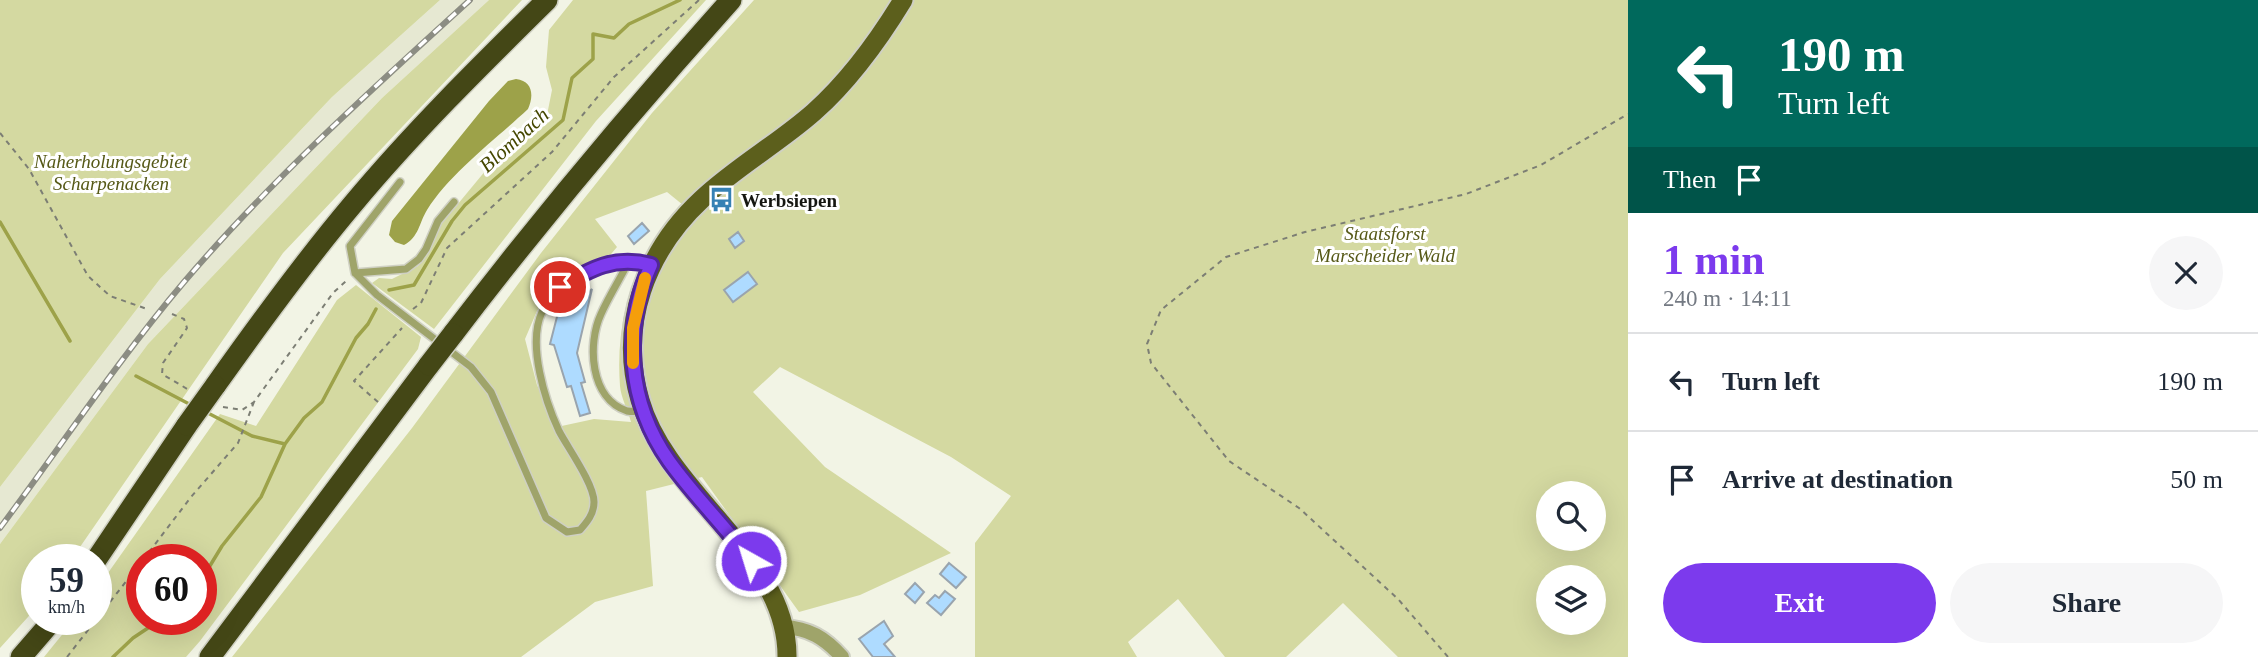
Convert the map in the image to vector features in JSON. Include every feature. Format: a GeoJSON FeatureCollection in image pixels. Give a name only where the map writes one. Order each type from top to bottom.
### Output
{"type":"FeatureCollection","features":[{"type":"Feature","properties":{"kind":"highway"},"geometry":{"type":"LineString","coordinates":[[107,544],[187,425],[217,396],[266,314],[353,204],[449,97],[547,0]]}},
{"type":"Feature","properties":{"kind":"highway"},"geometry":{"type":"LineString","coordinates":[[210,657],[429,365],[561,197],[731,0]]}},
{"type":"Feature","properties":{"kind":"highway"},"geometry":{"type":"LineString","coordinates":[[21,657],[40,635]]}},
{"type":"Feature","properties":{"kind":"main road"},"geometry":{"type":"LineString","coordinates":[[787,657],[783,627],[772,596],[759,573],[739,544],[668,460],[643,412],[635,377],[632,342],[639,296],[651,265],[672,231],[703,198],[798,125],[841,84],[882,34],[902,0]]}},
{"type":"Feature","properties":{"kind":"street"},"geometry":{"type":"LineString","coordinates":[[783,627],[813,632],[842,657]]}},
{"type":"Feature","properties":{"kind":"lane"},"geometry":{"type":"LineString","coordinates":[[400,182],[350,246],[355,273],[377,295],[471,368],[491,392],[546,518],[567,532],[580,530],[591,517],[594,501],[581,469],[559,430],[539,368],[537,332],[542,312],[560,287],[585,271],[608,262],[629,261],[651,265]]}},
{"type":"Feature","properties":{"kind":"lane"},"geometry":{"type":"LineString","coordinates":[[355,273],[406,269],[419,259],[438,221],[454,202]]}},
{"type":"Feature","properties":{"kind":"lane"},"geometry":{"type":"LineString","coordinates":[[629,261],[600,316],[594,340],[594,365],[600,387],[611,400],[628,411],[643,412]]}},
{"type":"Feature","properties":{"kind":"path"},"geometry":{"type":"LineString","coordinates":[[379,403],[354,381],[421,303],[447,248],[552,152],[614,76],[699,0]]}},
{"type":"Feature","properties":{"kind":"path"},"geometry":{"type":"LineString","coordinates":[[1448,657],[1398,599],[1300,508],[1229,461],[1151,363],[1147,344],[1161,310],[1226,257],[1306,232],[1466,194],[1541,166],[1628,114]]}},
{"type":"Feature","properties":{"kind":"path"},"geometry":{"type":"LineString","coordinates":[[0,133],[29,169],[88,276],[110,296],[147,309]]}},
{"type":"Feature","properties":{"kind":"path"},"geometry":{"type":"LineString","coordinates":[[155,544],[238,443],[254,402],[333,293],[355,273]]}},
{"type":"Feature","properties":{"kind":"path"},"geometry":{"type":"LineString","coordinates":[[172,314],[184,319],[187,328],[163,363],[162,374],[189,390]]}},
{"type":"Feature","properties":{"kind":"path"},"geometry":{"type":"LineString","coordinates":[[217,396],[242,410],[254,402]]}},
{"type":"Feature","properties":{"kind":"path"},"geometry":{"type":"LineString","coordinates":[[67,657],[126,581]]}},
{"type":"Feature","properties":{"kind":"shaded area"},"geometry":{"type":"Polygon","coordinates":[[[440,0],[489,0],[382,98],[148,344],[0,544],[0,487],[160,279],[332,97],[440,0]]]}},
{"type":"Feature","properties":{"kind":"shaded area"},"geometry":{"type":"Polygon","coordinates":[[[522,80],[531,90],[528,109],[448,183],[427,210],[409,242],[404,245],[395,242],[389,235],[392,221],[489,101],[508,81],[522,80]]]}},
{"type":"Feature","properties":{"kind":"green space","name":"Naherholungsgebiet Scharpenacken"},"geometry":{"type":"Polygon","coordinates":[[[0,0],[440,0],[332,97],[160,279],[0,487],[0,0]]]}},
{"type":"Feature","properties":{"kind":"green space"},"geometry":{"type":"Polygon","coordinates":[[[489,0],[522,0],[283,253],[82,544],[21,544],[21,625],[0,648],[0,544],[148,344],[382,98],[489,0]]]}},
{"type":"Feature","properties":{"kind":"green space"},"geometry":{"type":"Polygon","coordinates":[[[573,0],[706,0],[596,121],[434,329],[372,283],[379,278],[392,279],[418,266],[429,252],[438,228],[491,164],[546,120],[552,90],[546,67],[549,30],[573,0]]]}},
{"type":"Feature","properties":{"kind":"green space","name":"Staatsforst Marscheider Wald"},"geometry":{"type":"Polygon","coordinates":[[[754,0],[1628,0],[1628,657],[1398,657],[1343,603],[1286,657],[1225,657],[1178,599],[1128,642],[1137,657],[975,657],[975,543],[1011,496],[951,457],[780,367],[753,392],[825,467],[951,553],[860,595],[799,612],[702,477],[646,491],[653,586],[595,602],[521,657],[232,657],[412,428],[541,253],[652,113],[754,0]],[[667,192],[595,219],[617,247],[606,260],[558,283],[537,311],[525,339],[537,385],[557,427],[594,419],[631,422],[620,386],[619,361],[625,312],[640,265],[666,224],[683,205],[667,192]]]}},
{"type":"Feature","properties":{"kind":"green space"},"geometry":{"type":"Polygon","coordinates":[[[356,285],[421,337],[418,349],[217,618],[217,544],[128,544],[220,414],[256,426],[337,300],[356,285]]]}},
{"type":"Feature","properties":{"kind":"green space"},"geometry":{"type":"Polygon","coordinates":[[[126,547],[126,635],[204,635],[186,657],[44,657],[62,635],[112,635],[112,567],[126,547]]]}},
{"type":"Feature","properties":{"kind":"building"},"geometry":{"type":"Polygon","coordinates":[[[642,223],[649,231],[634,244],[628,236],[642,223]]]}},
{"type":"Feature","properties":{"kind":"building"},"geometry":{"type":"Polygon","coordinates":[[[738,232],[744,241],[735,248],[729,239],[738,232]]]}},
{"type":"Feature","properties":{"kind":"building"},"geometry":{"type":"Polygon","coordinates":[[[748,272],[757,284],[733,302],[724,290],[748,272]]]}},
{"type":"Feature","properties":{"kind":"building"},"geometry":{"type":"Polygon","coordinates":[[[592,289],[577,353],[585,382],[581,383],[590,413],[580,416],[571,386],[567,387],[554,345],[550,344],[559,309],[572,312],[592,289]]]}},
{"type":"Feature","properties":{"kind":"building"},"geometry":{"type":"Polygon","coordinates":[[[949,563],[966,577],[956,588],[940,574],[949,563]]]}},
{"type":"Feature","properties":{"kind":"building"},"geometry":{"type":"Polygon","coordinates":[[[915,583],[924,592],[915,603],[905,594],[915,583]]]}},
{"type":"Feature","properties":{"kind":"building"},"geometry":{"type":"Polygon","coordinates":[[[945,591],[955,599],[941,615],[927,603],[935,595],[939,598],[945,591]]]}},
{"type":"Feature","properties":{"kind":"building"},"geometry":{"type":"Polygon","coordinates":[[[884,621],[893,636],[884,644],[895,657],[873,657],[859,639],[884,621]]]}},
{"type":"Feature","properties":{"kind":"waterway","name":"Blombach"},"geometry":{"type":"LineString","coordinates":[[389,290],[414,285],[452,221],[465,205],[563,120],[572,78],[593,59],[593,34],[614,38],[629,24],[680,0]]}},
{"type":"Feature","properties":{"kind":"waterway"},"geometry":{"type":"LineString","coordinates":[[0,222],[70,341]]}},
{"type":"Feature","properties":{"kind":"waterway","name":"Blombach"},"geometry":{"type":"LineString","coordinates":[[217,554],[261,497],[285,444],[304,418],[322,402],[356,338],[376,309]]}},
{"type":"Feature","properties":{"kind":"waterway"},"geometry":{"type":"LineString","coordinates":[[136,376],[193,406]]}},
{"type":"Feature","properties":{"kind":"waterway"},"geometry":{"type":"LineString","coordinates":[[206,412],[252,436],[285,444]]}},
{"type":"Feature","properties":{"kind":"waterway","name":"Blombach"},"geometry":{"type":"LineString","coordinates":[[113,657],[138,635]]}},
{"type":"Feature","properties":{"kind":"railway"},"geometry":{"type":"LineString","coordinates":[[0,528],[136,342],[217,244],[322,136],[470,0]]}},
{"type":"Feature","properties":{"kind":"slow traffic"},"geometry":{"type":"LineString","coordinates":[[633,363],[633,328],[645,278]]}},
{"type":"Feature","properties":{"kind":"place","name":"Werbsiepen"},"geometry":{"type":"Point","coordinates":[721,200]}},
{"type":"Feature","properties":{"kind":"route"},"geometry":{"type":"LineString","coordinates":[[560,287],[585,271],[608,262],[636,261],[651,265],[639,296],[633,328],[632,361],[640,404],[668,460],[751,561]]}}]}
